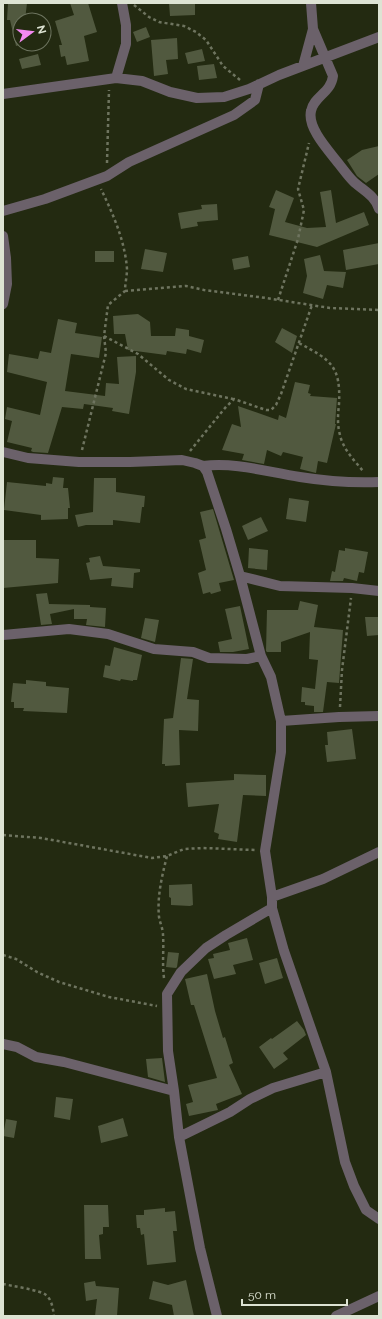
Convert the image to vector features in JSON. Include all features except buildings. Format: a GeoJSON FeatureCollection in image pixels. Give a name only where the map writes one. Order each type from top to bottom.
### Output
{"type":"FeatureCollection","features":[{"type":"Feature","properties":{"kind":"street"},"geometry":{"type":"LineString","coordinates":[[113,79],[126,44],[126,25],[122,3]]}},
{"type":"Feature","properties":{"kind":"street"},"geometry":{"type":"LineString","coordinates":[[310,3],[313,29],[333,76],[332,83],[316,100],[310,111],[312,125],[319,138],[352,181],[377,202],[379,209]]}},
{"type":"Feature","properties":{"kind":"street"},"geometry":{"type":"LineString","coordinates":[[303,66],[313,29]]}},
{"type":"Feature","properties":{"kind":"street"},"geometry":{"type":"LineString","coordinates":[[3,94],[113,79],[142,81],[170,92],[197,98],[224,97],[249,89],[279,75],[379,37]]}},
{"type":"Feature","properties":{"kind":"street"},"geometry":{"type":"LineString","coordinates":[[3,211],[45,199],[106,176],[129,162],[234,115],[255,100],[259,84]]}},
{"type":"Feature","properties":{"kind":"street"},"geometry":{"type":"LineString","coordinates":[[3,236],[7,284],[3,304]]}},
{"type":"Feature","properties":{"kind":"street"},"geometry":{"type":"LineString","coordinates":[[3,452],[28,458],[79,462],[182,460],[203,466],[234,466],[318,480],[374,482]]}},
{"type":"Feature","properties":{"kind":"street"},"geometry":{"type":"LineString","coordinates":[[203,466],[207,472],[240,576],[261,656],[271,678],[281,721],[280,752],[265,851],[272,897],[272,908],[284,951],[326,1072],[345,1162],[354,1186],[366,1210],[379,1219]]}},
{"type":"Feature","properties":{"kind":"street"},"geometry":{"type":"LineString","coordinates":[[240,576],[280,586],[352,588],[379,591]]}},
{"type":"Feature","properties":{"kind":"street"},"geometry":{"type":"LineString","coordinates":[[3,635],[69,629],[108,634],[154,649],[193,652],[209,658],[247,659],[261,656]]}},
{"type":"Feature","properties":{"kind":"street"},"geometry":{"type":"LineString","coordinates":[[281,721],[379,716]]}},
{"type":"Feature","properties":{"kind":"street"},"geometry":{"type":"LineString","coordinates":[[272,897],[323,879],[379,852]]}},
{"type":"Feature","properties":{"kind":"street"},"geometry":{"type":"LineString","coordinates":[[216,1316],[200,1248],[179,1137],[168,1051],[167,994],[181,972],[206,948],[272,908]]}},
{"type":"Feature","properties":{"kind":"street"},"geometry":{"type":"LineString","coordinates":[[3,1044],[17,1047],[36,1057],[64,1062],[174,1091]]}},
{"type":"Feature","properties":{"kind":"street"},"geometry":{"type":"LineString","coordinates":[[179,1137],[230,1112],[250,1099],[273,1088],[326,1072]]}},
{"type":"Feature","properties":{"kind":"street"},"geometry":{"type":"LineString","coordinates":[[336,1316],[379,1296]]}},
{"type":"Feature","properties":{"kind":"path"},"geometry":{"type":"LineString","coordinates":[[132,3],[149,17],[159,22],[184,26],[196,32],[206,40],[223,66],[249,89]]}},
{"type":"Feature","properties":{"kind":"path"},"geometry":{"type":"LineString","coordinates":[[106,176],[113,79]]}},
{"type":"Feature","properties":{"kind":"path"},"geometry":{"type":"LineString","coordinates":[[278,300],[298,239],[304,210],[298,189],[312,125]]}},
{"type":"Feature","properties":{"kind":"path"},"geometry":{"type":"LineString","coordinates":[[96,180],[114,216],[123,249],[126,269],[125,291]]}},
{"type":"Feature","properties":{"kind":"path"},"geometry":{"type":"LineString","coordinates":[[79,462],[106,353],[104,336],[108,304],[125,291],[186,286],[204,290],[330,308],[379,310]]}},
{"type":"Feature","properties":{"kind":"path"},"geometry":{"type":"LineString","coordinates":[[104,336],[138,354],[169,380],[186,389],[234,399],[266,410],[271,410],[276,405],[281,394],[312,305]]}},
{"type":"Feature","properties":{"kind":"path"},"geometry":{"type":"LineString","coordinates":[[298,343],[320,355],[332,364],[338,376],[338,422],[340,435],[344,446],[362,471],[374,482]]}},
{"type":"Feature","properties":{"kind":"path"},"geometry":{"type":"LineString","coordinates":[[182,460],[234,399]]}},
{"type":"Feature","properties":{"kind":"path"},"geometry":{"type":"LineString","coordinates":[[339,717],[342,670],[352,588]]}},
{"type":"Feature","properties":{"kind":"path"},"geometry":{"type":"LineString","coordinates":[[3,835],[41,838],[152,858],[167,856],[184,849],[203,848],[265,851]]}},
{"type":"Feature","properties":{"kind":"path"},"geometry":{"type":"LineString","coordinates":[[167,856],[161,879],[159,902],[159,917],[163,933],[162,967],[167,994]]}},
{"type":"Feature","properties":{"kind":"path"},"geometry":{"type":"LineString","coordinates":[[3,955],[16,959],[37,972],[59,982],[109,997],[167,1008]]}},
{"type":"Feature","properties":{"kind":"path"},"geometry":{"type":"LineString","coordinates":[[3,1284],[39,1292],[46,1296],[52,1304],[54,1316]]}}]}
